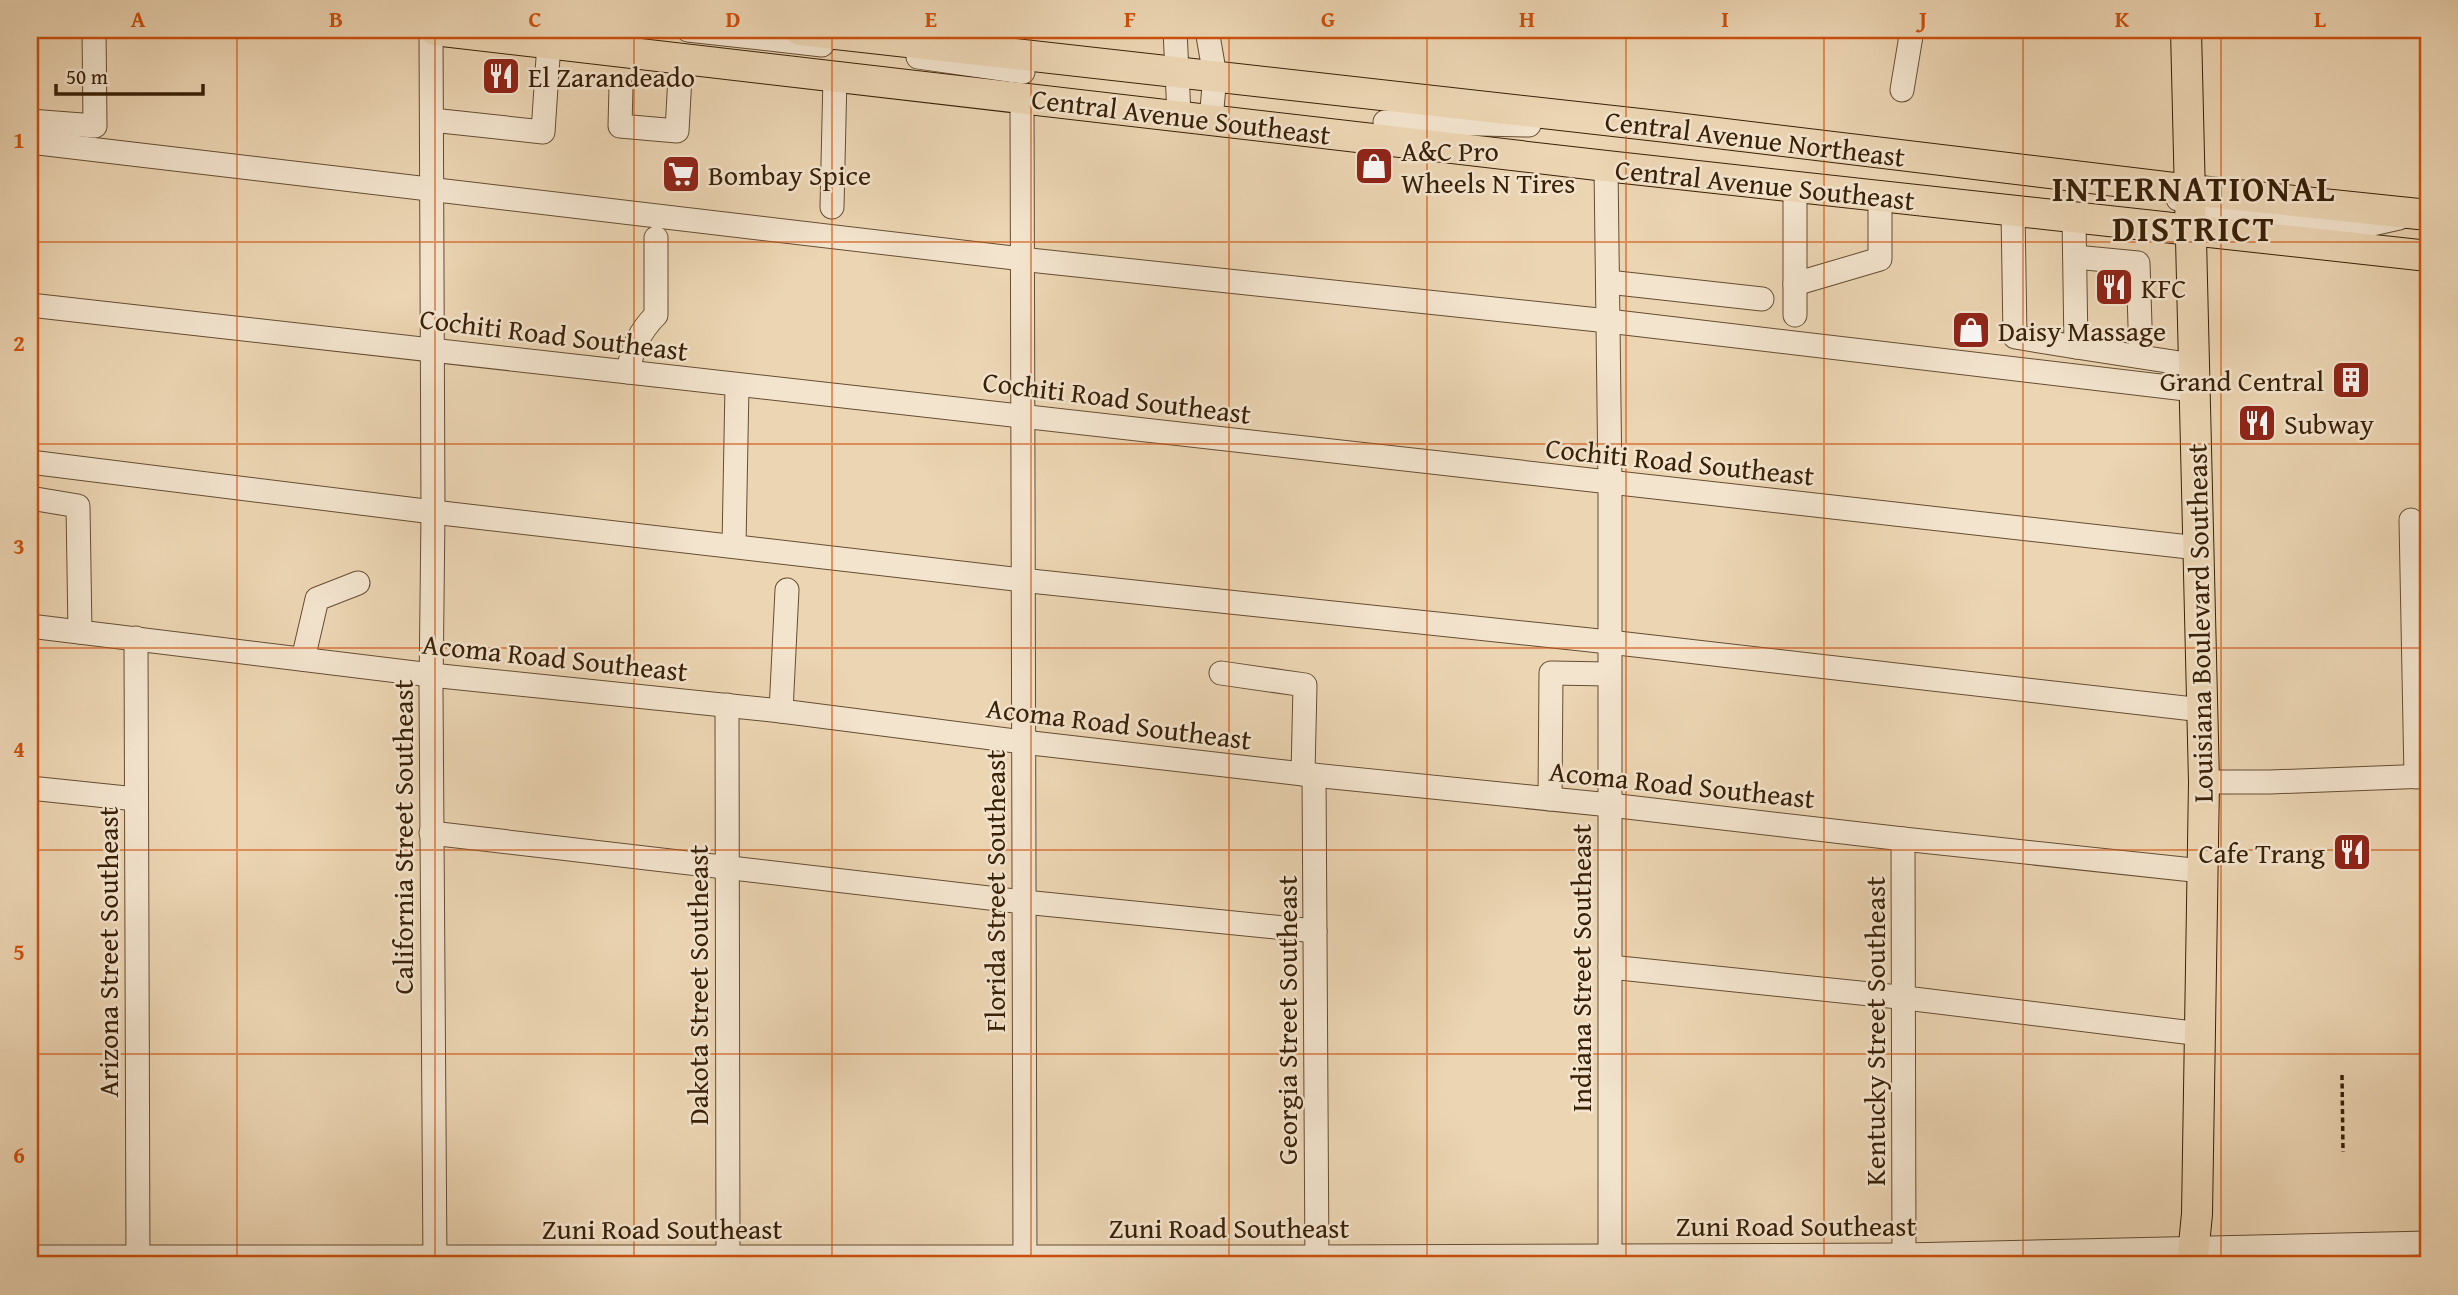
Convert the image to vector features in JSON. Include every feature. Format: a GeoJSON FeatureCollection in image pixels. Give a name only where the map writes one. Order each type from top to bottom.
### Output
{"type":"FeatureCollection","features":[{"type":"Feature","properties":{"kind":"main road","name":"Central Avenue Southeast"},"geometry":{"type":"LineString","coordinates":[[433,30],[549,43],[685,44],[835,76],[1022,85],[1211,119],[2074,218],[2190,208],[2428,256]]}},
{"type":"Feature","properties":{"kind":"main road","name":"Central Avenue Northeast"},"geometry":{"type":"LineString","coordinates":[[800,30],[1695,130],[2190,208],[2423,214]]}},
{"type":"Feature","properties":{"kind":"main road","name":"Louisiana Boulevard Southeast"},"geometry":{"type":"LineString","coordinates":[[2186,30],[2204,782],[2194,1256]]}},
{"type":"Feature","properties":{"kind":"street"},"geometry":{"type":"LineString","coordinates":[[30,121],[95,126],[94,30]]}},
{"type":"Feature","properties":{"kind":"street","name":"California Street Southeast"},"geometry":{"type":"LineString","coordinates":[[433,30],[433,512],[430,675],[435,1261]]}},
{"type":"Feature","properties":{"kind":"street"},"geometry":{"type":"LineString","coordinates":[[1175,30],[1180,115]]}},
{"type":"Feature","properties":{"kind":"street"},"geometry":{"type":"LineString","coordinates":[[1208,30],[1215,76],[1211,119]]}},
{"type":"Feature","properties":{"kind":"street"},"geometry":{"type":"LineString","coordinates":[[1902,90],[1912,30]]}},
{"type":"Feature","properties":{"kind":"street"},"geometry":{"type":"LineString","coordinates":[[432,120],[543,132],[549,43]]}},
{"type":"Feature","properties":{"kind":"street"},"geometry":{"type":"LineString","coordinates":[[621,87],[620,126],[677,131],[685,44],[876,51],[1022,85]]}},
{"type":"Feature","properties":{"kind":"street"},"geometry":{"type":"LineString","coordinates":[[832,208],[835,76]]}},
{"type":"Feature","properties":{"kind":"street","name":"Florida Street Southeast"},"geometry":{"type":"LineString","coordinates":[[1022,85],[1024,1261]]}},
{"type":"Feature","properties":{"kind":"street","name":"Central Avenue Northeast"},"geometry":{"type":"LineString","coordinates":[[1385,122],[1517,123],[2143,191],[2190,208]]}},
{"type":"Feature","properties":{"kind":"street"},"geometry":{"type":"LineString","coordinates":[[30,142],[1022,259],[1608,321],[2194,377]]}},
{"type":"Feature","properties":{"kind":"street","name":"Indiana Street Southeast"},"geometry":{"type":"LineString","coordinates":[[1606,166],[1610,484],[1609,1260]]}},
{"type":"Feature","properties":{"kind":"street"},"geometry":{"type":"LineString","coordinates":[[1795,187],[1796,315]]}},
{"type":"Feature","properties":{"kind":"street"},"geometry":{"type":"LineString","coordinates":[[1795,284],[1880,259],[1880,197]]}},
{"type":"Feature","properties":{"kind":"street"},"geometry":{"type":"LineString","coordinates":[[2013,211],[2015,337],[2141,356],[2194,377]]}},
{"type":"Feature","properties":{"kind":"street"},"geometry":{"type":"LineString","coordinates":[[2074,218],[2076,346]]}},
{"type":"Feature","properties":{"kind":"street"},"geometry":{"type":"LineString","coordinates":[[628,372],[631,351],[643,328],[656,315],[656,237]]}},
{"type":"Feature","properties":{"kind":"street"},"geometry":{"type":"LineString","coordinates":[[2075,257],[2138,263],[2141,356]]}},
{"type":"Feature","properties":{"kind":"street"},"geometry":{"type":"LineString","coordinates":[[1608,282],[1762,299]]}},
{"type":"Feature","properties":{"kind":"street","name":"Cochiti Road Southeast"},"geometry":{"type":"LineString","coordinates":[[30,305],[2198,548]]}},
{"type":"Feature","properties":{"kind":"street"},"geometry":{"type":"LineString","coordinates":[[734,546],[737,385]]}},
{"type":"Feature","properties":{"kind":"street"},"geometry":{"type":"LineString","coordinates":[[30,462],[1023,580],[1609,642],[2202,710]]}},
{"type":"Feature","properties":{"kind":"street"},"geometry":{"type":"LineString","coordinates":[[36,499],[78,506],[80,632]]}},
{"type":"Feature","properties":{"kind":"street"},"geometry":{"type":"LineString","coordinates":[[2204,782],[2422,776],[2411,520]]}},
{"type":"Feature","properties":{"kind":"street"},"geometry":{"type":"LineString","coordinates":[[303,659],[317,599],[358,583]]}},
{"type":"Feature","properties":{"kind":"street"},"geometry":{"type":"LineString","coordinates":[[781,711],[788,590]]}},
{"type":"Feature","properties":{"kind":"street","name":"Acoma Road Southeast"},"geometry":{"type":"LineString","coordinates":[[30,626],[430,675],[781,711],[1308,775],[1610,805],[2202,871]]}},
{"type":"Feature","properties":{"kind":"street","name":"Arizona Street Southeast"},"geometry":{"type":"LineString","coordinates":[[136,638],[138,1262]]}},
{"type":"Feature","properties":{"kind":"street","name":"Georgia Street Southeast"},"geometry":{"type":"LineString","coordinates":[[1221,673],[1305,685],[1315,932],[1317,1261]]}},
{"type":"Feature","properties":{"kind":"street"},"geometry":{"type":"LineString","coordinates":[[1550,799],[1551,673],[1609,674]]}},
{"type":"Feature","properties":{"kind":"street","name":"Dakota Street Southeast"},"geometry":{"type":"LineString","coordinates":[[727,705],[728,1261]]}},
{"type":"Feature","properties":{"kind":"street"},"geometry":{"type":"LineString","coordinates":[[30,788],[136,799]]}},
{"type":"Feature","properties":{"kind":"street"},"geometry":{"type":"LineString","coordinates":[[431,833],[1024,902],[1315,932]]}},
{"type":"Feature","properties":{"kind":"street","name":"Kentucky Street Southeast"},"geometry":{"type":"LineString","coordinates":[[1903,839],[1904,1260]]}},
{"type":"Feature","properties":{"kind":"street"},"geometry":{"type":"LineString","coordinates":[[1610,967],[1903,998],[2200,1034]]}},
{"type":"Feature","properties":{"kind":"street","name":"Zuni Road Southeast"},"geometry":{"type":"LineString","coordinates":[[30,1257],[138,1262],[1904,1260],[2319,1255],[2428,1243]]}},
{"type":"Feature","properties":{"kind":"path"},"geometry":{"type":"LineString","coordinates":[[2342,1075],[2343,1152]]}},
{"type":"Feature","properties":{"kind":"place","name":"El Zarandeado"},"geometry":{"type":"Point","coordinates":[501,76]}},
{"type":"Feature","properties":{"kind":"place","name":"A&C Pro Wheels N Tires"},"geometry":{"type":"Point","coordinates":[1374,166]}},
{"type":"Feature","properties":{"kind":"place","name":"Bombay Spice"},"geometry":{"type":"Point","coordinates":[681,174]}},
{"type":"Feature","properties":{"kind":"place","name":"KFC"},"geometry":{"type":"Point","coordinates":[2114,287]}},
{"type":"Feature","properties":{"kind":"place","name":"Daisy Massage"},"geometry":{"type":"Point","coordinates":[1971,330]}},
{"type":"Feature","properties":{"kind":"place","name":"Grand Central"},"geometry":{"type":"Point","coordinates":[2351,380]}},
{"type":"Feature","properties":{"kind":"place","name":"Subway"},"geometry":{"type":"Point","coordinates":[2257,423]}},
{"type":"Feature","properties":{"kind":"place","name":"Cafe Trang"},"geometry":{"type":"Point","coordinates":[2352,852]}},
{"type":"Feature","properties":{"kind":"district","name":"INTERNATIONAL DISTRICT"},"geometry":{"type":"Point","coordinates":[2194,208]}}]}
